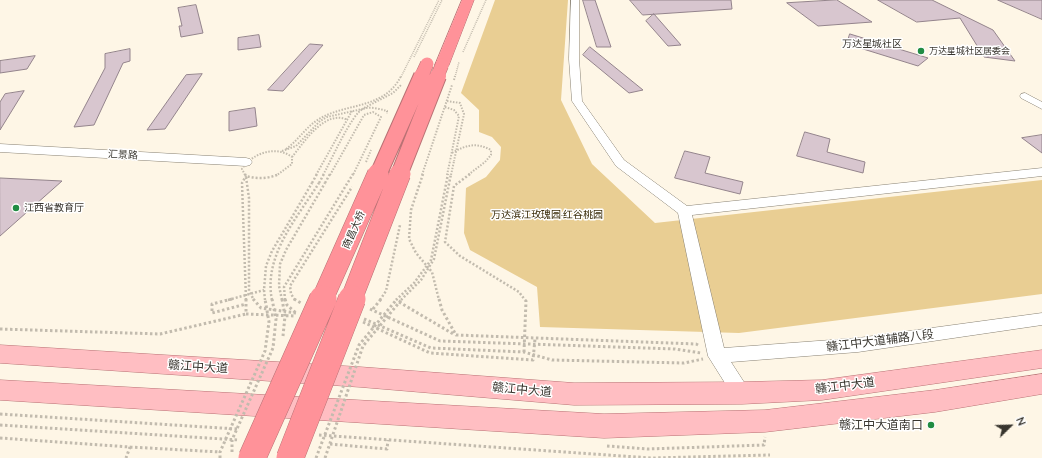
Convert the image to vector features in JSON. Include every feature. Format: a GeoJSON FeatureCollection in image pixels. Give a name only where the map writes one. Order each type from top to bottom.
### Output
{"type":"FeatureCollection","features":[{"type":"Feature","properties":{"kind":"highway","name":"南昌大桥"},"geometry":{"type":"LineString","coordinates":[[247,449],[440,60],[468,0]]}},
{"type":"Feature","properties":{"kind":"highway","name":"南昌大桥"},"geometry":{"type":"LineString","coordinates":[[290,458],[440,60]]}},
{"type":"Feature","properties":{"kind":"main road","name":"赣江中大道"},"geometry":{"type":"LineString","coordinates":[[0,354],[360,377],[574,394],[742,393],[822,390],[1042,359]]}},
{"type":"Feature","properties":{"kind":"main road"},"geometry":{"type":"LineString","coordinates":[[0,390],[90,397],[604,426],[765,421],[935,401],[1042,384]]}},
{"type":"Feature","properties":{"kind":"street"},"geometry":{"type":"LineString","coordinates":[[575,0],[574,59],[577,101],[620,163],[684,211],[717,356],[742,393]]}},
{"type":"Feature","properties":{"kind":"street"},"geometry":{"type":"LineString","coordinates":[[1025,96],[1042,106]]}},
{"type":"Feature","properties":{"kind":"street","name":"汇景路"},"geometry":{"type":"LineString","coordinates":[[0,148],[246,162]]}},
{"type":"Feature","properties":{"kind":"street"},"geometry":{"type":"LineString","coordinates":[[684,211],[1042,172]]}},
{"type":"Feature","properties":{"kind":"street","name":"赣江中大道辅路八段"},"geometry":{"type":"LineString","coordinates":[[717,356],[858,345],[1042,318]]}},
{"type":"Feature","properties":{"kind":"path"},"geometry":{"type":"LineString","coordinates":[[282,151],[294,143],[319,118],[353,108],[389,93],[397,85],[440,0]]}},
{"type":"Feature","properties":{"kind":"path"},"geometry":{"type":"LineString","coordinates":[[283,340],[285,316],[279,286],[280,264],[286,250],[364,115],[374,112],[381,117],[354,173],[284,287],[284,300],[289,308],[296,313],[261,308],[249,291],[250,198],[246,176],[242,169],[246,162],[256,155],[282,151],[296,146],[320,121],[327,117],[362,109],[393,93],[401,85],[440,0]]}},
{"type":"Feature","properties":{"kind":"path"},"geometry":{"type":"LineString","coordinates":[[462,54],[486,0]]}},
{"type":"Feature","properties":{"kind":"path"},"geometry":{"type":"LineString","coordinates":[[440,60],[447,101],[410,210],[409,239],[416,253],[432,272],[442,310],[456,335]]}},
{"type":"Feature","properties":{"kind":"path"},"geometry":{"type":"LineString","coordinates":[[325,458],[363,346],[399,302],[421,280],[434,259],[464,114],[460,102],[447,101]]}},
{"type":"Feature","properties":{"kind":"path"},"geometry":{"type":"LineString","coordinates":[[316,458],[346,374],[359,345],[396,300],[414,283],[431,260],[459,116],[454,110],[439,105]]}},
{"type":"Feature","properties":{"kind":"path"},"geometry":{"type":"LineString","coordinates":[[220,458],[220,452],[265,351],[269,322],[264,290],[266,266],[272,251],[312,183],[353,108]]}},
{"type":"Feature","properties":{"kind":"path"},"geometry":{"type":"LineString","coordinates":[[232,458],[232,440],[273,348],[276,319],[270,289],[272,264],[278,249],[319,183],[353,118],[362,109],[373,108],[387,111],[388,113],[385,120]]}},
{"type":"Feature","properties":{"kind":"path"},"geometry":{"type":"LineString","coordinates":[[246,176],[257,179],[272,178],[285,172],[292,164],[292,157],[326,121],[341,117],[348,119],[351,124]]}},
{"type":"Feature","properties":{"kind":"path"},"geometry":{"type":"LineString","coordinates":[[452,153],[473,144],[482,145],[490,150],[491,155],[485,162],[454,186],[445,242],[460,256],[519,292],[526,301],[524,352]]}},
{"type":"Feature","properties":{"kind":"path"},"geometry":{"type":"LineString","coordinates":[[363,168],[372,147]]}},
{"type":"Feature","properties":{"kind":"path"},"geometry":{"type":"LineString","coordinates":[[282,151],[292,157]]}},
{"type":"Feature","properties":{"kind":"path"},"geometry":{"type":"LineString","coordinates":[[302,303],[292,298],[290,286],[356,181]]}},
{"type":"Feature","properties":{"kind":"path"},"geometry":{"type":"LineString","coordinates":[[246,304],[212,314],[212,304],[264,290]]}},
{"type":"Feature","properties":{"kind":"path"},"geometry":{"type":"LineString","coordinates":[[399,302],[456,335],[524,339],[696,344],[717,356]]}},
{"type":"Feature","properties":{"kind":"path"},"geometry":{"type":"LineString","coordinates":[[365,308],[373,309],[440,340],[675,349],[717,356]]}},
{"type":"Feature","properties":{"kind":"path"},"geometry":{"type":"LineString","coordinates":[[0,329],[160,334],[246,314]]}},
{"type":"Feature","properties":{"kind":"path"},"geometry":{"type":"LineString","coordinates":[[362,318],[431,348],[524,352],[552,360],[684,363],[717,356]]}},
{"type":"Feature","properties":{"kind":"path"},"geometry":{"type":"LineString","coordinates":[[0,414],[237,428]]}},
{"type":"Feature","properties":{"kind":"path"},"geometry":{"type":"LineString","coordinates":[[0,425],[226,439],[232,440],[247,449]]}},
{"type":"Feature","properties":{"kind":"path"},"geometry":{"type":"LineString","coordinates":[[318,434],[651,458],[770,455]]}},
{"type":"Feature","properties":{"kind":"path"},"geometry":{"type":"LineString","coordinates":[[0,438],[220,452]]}},
{"type":"Feature","properties":{"kind":"path"},"geometry":{"type":"LineString","coordinates":[[330,444],[387,449],[388,440]]}},
{"type":"Feature","properties":{"kind":"path"},"geometry":{"type":"LineString","coordinates":[[126,458],[130,447]]}},
{"type":"Feature","properties":{"kind":"green space","name":"万达滨江玫瑰园·红谷桃园"},"geometry":{"type":"Polygon","coordinates":[[[495,0],[568,0],[561,100],[592,164],[655,223],[1042,180],[1042,294],[739,333],[540,327],[537,287],[470,250],[464,233],[466,188],[486,177],[500,160],[501,147],[492,137],[479,132],[479,110],[461,93],[495,0]]]}},
{"type":"Feature","properties":{"kind":"building"},"geometry":{"type":"Polygon","coordinates":[[[583,0],[595,0],[611,47],[597,47],[583,0]]]}},
{"type":"Feature","properties":{"kind":"building"},"geometry":{"type":"Polygon","coordinates":[[[630,0],[731,0],[732,9],[643,15],[630,0]]]}},
{"type":"Feature","properties":{"kind":"building"},"geometry":{"type":"Polygon","coordinates":[[[837,0],[872,22],[818,26],[787,3],[837,0]]]}},
{"type":"Feature","properties":{"kind":"building"},"geometry":{"type":"Polygon","coordinates":[[[878,0],[932,0],[993,30],[1015,61],[984,57],[960,18],[917,22],[878,0]]]}},
{"type":"Feature","properties":{"kind":"building"},"geometry":{"type":"Polygon","coordinates":[[[998,0],[1042,0],[1042,19],[998,0]]]}},
{"type":"Feature","properties":{"kind":"building"},"geometry":{"type":"Polygon","coordinates":[[[196,5],[203,33],[181,37],[179,26],[182,26],[178,8],[196,5]]]}},
{"type":"Feature","properties":{"kind":"building"},"geometry":{"type":"Polygon","coordinates":[[[654,14],[681,45],[668,46],[646,21],[654,14]]]}},
{"type":"Feature","properties":{"kind":"building"},"geometry":{"type":"Polygon","coordinates":[[[850,34],[928,58],[918,66],[847,44],[850,34]]]}},
{"type":"Feature","properties":{"kind":"building"},"geometry":{"type":"Polygon","coordinates":[[[259,35],[261,47],[238,50],[238,38],[259,35]]]}},
{"type":"Feature","properties":{"kind":"building"},"geometry":{"type":"Polygon","coordinates":[[[310,44],[323,45],[283,91],[268,90],[310,44]]]}},
{"type":"Feature","properties":{"kind":"building"},"geometry":{"type":"Polygon","coordinates":[[[590,47],[643,90],[629,93],[583,55],[590,47]]]}},
{"type":"Feature","properties":{"kind":"building"},"geometry":{"type":"Polygon","coordinates":[[[130,49],[130,61],[123,63],[94,125],[74,127],[105,68],[105,54],[130,49]]]}},
{"type":"Feature","properties":{"kind":"building"},"geometry":{"type":"Polygon","coordinates":[[[35,56],[27,69],[0,73],[0,61],[35,56]]]}},
{"type":"Feature","properties":{"kind":"building"},"geometry":{"type":"Polygon","coordinates":[[[202,74],[165,129],[147,130],[186,75],[202,74]]]}},
{"type":"Feature","properties":{"kind":"building"},"geometry":{"type":"Polygon","coordinates":[[[24,91],[0,130],[0,102],[5,94],[24,91]]]}},
{"type":"Feature","properties":{"kind":"building"},"geometry":{"type":"Polygon","coordinates":[[[255,108],[257,126],[229,131],[229,112],[255,108]]]}},
{"type":"Feature","properties":{"kind":"building"},"geometry":{"type":"Polygon","coordinates":[[[805,132],[830,139],[827,152],[865,162],[863,173],[797,156],[805,132]]]}},
{"type":"Feature","properties":{"kind":"building"},"geometry":{"type":"Polygon","coordinates":[[[1042,135],[1042,153],[1022,138],[1042,135]]]}},
{"type":"Feature","properties":{"kind":"building"},"geometry":{"type":"Polygon","coordinates":[[[685,151],[710,157],[705,173],[743,182],[740,194],[675,178],[685,151]]]}},
{"type":"Feature","properties":{"kind":"building","name":"江西省教育厅"},"geometry":{"type":"Polygon","coordinates":[[[0,178],[62,181],[0,236],[0,178]]]}},
{"type":"Feature","properties":{"kind":"place","name":"万达星城社区居委会"},"geometry":{"type":"Point","coordinates":[921,51]}},
{"type":"Feature","properties":{"kind":"place","name":"江西省教育厅"},"geometry":{"type":"Point","coordinates":[16,208]}},
{"type":"Feature","properties":{"kind":"place","name":"赣江中大道南口"},"geometry":{"type":"Point","coordinates":[931,425]}},
{"type":"Feature","properties":{"kind":"district","name":"万达星城社区"},"geometry":{"type":"Point","coordinates":[872,44]}}]}
